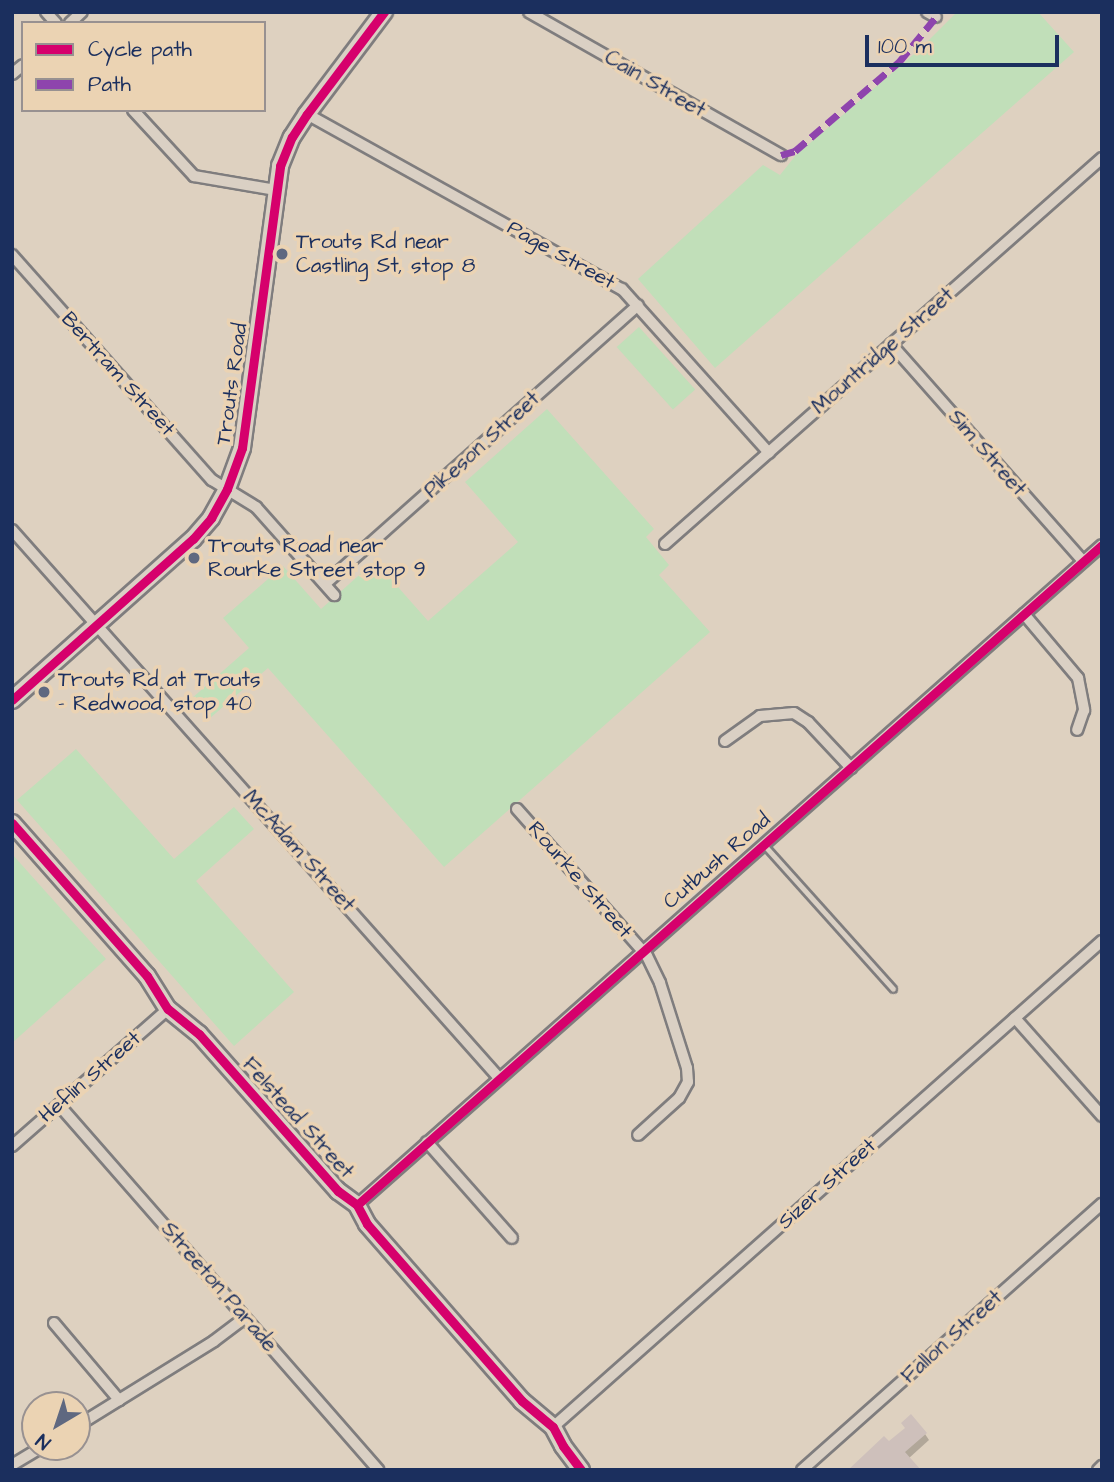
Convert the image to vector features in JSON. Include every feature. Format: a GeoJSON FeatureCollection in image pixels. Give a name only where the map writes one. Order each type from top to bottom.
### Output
{"type":"FeatureCollection","features":[{"type":"Feature","properties":{"kind":"street","name":"Trouts Road"},"geometry":{"type":"LineString","coordinates":[[12,700],[193,539],[211,518],[227,489],[242,448],[276,190],[285,152],[307,114],[384,12]]}},
{"type":"Feature","properties":{"kind":"street","name":"Cain Street"},"geometry":{"type":"LineString","coordinates":[[528,12],[781,155]]}},
{"type":"Feature","properties":{"kind":"street"},"geometry":{"type":"LineString","coordinates":[[135,112],[186,170],[198,178],[276,190]]}},
{"type":"Feature","properties":{"kind":"street","name":"Page Street"},"geometry":{"type":"LineString","coordinates":[[307,114],[613,283],[638,305],[769,453]]}},
{"type":"Feature","properties":{"kind":"street","name":"Mountridge Street"},"geometry":{"type":"LineString","coordinates":[[665,544],[1102,158]]}},
{"type":"Feature","properties":{"kind":"street","name":"Bertram Street"},"geometry":{"type":"LineString","coordinates":[[12,255],[212,480],[227,489]]}},
{"type":"Feature","properties":{"kind":"street","name":"Pikeson Street"},"geometry":{"type":"LineString","coordinates":[[325,584],[638,305]]}},
{"type":"Feature","properties":{"kind":"street","name":"Sim Street"},"geometry":{"type":"LineString","coordinates":[[891,344],[1083,561]]}},
{"type":"Feature","properties":{"kind":"street"},"geometry":{"type":"LineString","coordinates":[[227,489],[256,507],[334,595]]}},
{"type":"Feature","properties":{"kind":"street","name":"McAdam Street"},"geometry":{"type":"LineString","coordinates":[[12,530],[499,1077]]}},
{"type":"Feature","properties":{"kind":"street","name":"Cutbush Road"},"geometry":{"type":"LineString","coordinates":[[357,1205],[1102,545]]}},
{"type":"Feature","properties":{"kind":"street"},"geometry":{"type":"LineString","coordinates":[[1024,614],[1078,678],[1084,710],[1077,730]]}},
{"type":"Feature","properties":{"kind":"street"},"geometry":{"type":"LineString","coordinates":[[725,740],[760,716],[794,713],[808,722],[850,768]]}},
{"type":"Feature","properties":{"kind":"street","name":"Rourke Street"},"geometry":{"type":"LineString","coordinates":[[517,809],[642,951],[656,971],[688,1075],[686,1088],[679,1098],[638,1135]]}},
{"type":"Feature","properties":{"kind":"street","name":"Felstead Street"},"geometry":{"type":"LineString","coordinates":[[12,823],[147,976],[168,1009],[199,1034],[338,1191],[357,1205],[367,1224],[522,1401],[553,1427],[562,1446],[581,1470]]}},
{"type":"Feature","properties":{"kind":"street","name":"Sizer Street"},"geometry":{"type":"LineString","coordinates":[[553,1427],[1102,941]]}},
{"type":"Feature","properties":{"kind":"street","name":"Heflin Street"},"geometry":{"type":"LineString","coordinates":[[12,1146],[168,1009]]}},
{"type":"Feature","properties":{"kind":"street"},"geometry":{"type":"LineString","coordinates":[[1015,1018],[1102,1116]]}},
{"type":"Feature","properties":{"kind":"street","name":"Streeton Parade"},"geometry":{"type":"LineString","coordinates":[[59,1105],[379,1470]]}},
{"type":"Feature","properties":{"kind":"street"},"geometry":{"type":"LineString","coordinates":[[427,1142],[512,1238]]}},
{"type":"Feature","properties":{"kind":"street","name":"Fallon Street"},"geometry":{"type":"LineString","coordinates":[[803,1470],[1102,1205]]}},
{"type":"Feature","properties":{"kind":"street"},"geometry":{"type":"LineString","coordinates":[[91,1417],[245,1318]]}},
{"type":"Feature","properties":{"kind":"street"},"geometry":{"type":"LineString","coordinates":[[54,1323],[119,1400]]}},
{"type":"Feature","properties":{"kind":"lane"},"geometry":{"type":"LineString","coordinates":[[763,844],[892,989]]}},
{"type":"Feature","properties":{"kind":"green space"},"geometry":{"type":"Polygon","coordinates":[[[957,12],[1038,12],[1074,52],[715,368],[638,279],[763,165],[780,175],[796,155],[920,49],[957,12]]]}},
{"type":"Feature","properties":{"kind":"green space"},"geometry":{"type":"Polygon","coordinates":[[[639,327],[695,389],[673,409],[617,347],[639,327]]]}},
{"type":"Feature","properties":{"kind":"green space"},"geometry":{"type":"Polygon","coordinates":[[[547,409],[654,529],[646,537],[669,565],[659,575],[710,632],[444,867],[268,668],[209,719],[191,699],[249,648],[223,618],[283,566],[321,609],[375,561],[428,621],[518,542],[465,482],[547,409]]]}},
{"type":"Feature","properties":{"kind":"green space"},"geometry":{"type":"Polygon","coordinates":[[[76,749],[174,859],[234,807],[254,829],[196,881],[294,992],[234,1046],[17,800],[76,749]]]}},
{"type":"Feature","properties":{"kind":"green space"},"geometry":{"type":"Polygon","coordinates":[[[12,854],[106,959],[12,1043],[12,854]]]}},
{"type":"Feature","properties":{"kind":"building"},"geometry":{"type":"Polygon","coordinates":[[[911,1414],[927,1433],[905,1452],[921,1470],[848,1470],[884,1436],[889,1441],[905,1428],[901,1423],[911,1414]]]}},
{"type":"Feature","properties":{"kind":"marked path"},"geometry":{"type":"LineString","coordinates":[[781,155],[795,151],[899,62],[936,17]]}},
{"type":"Feature","properties":{"kind":"cycle path"},"geometry":{"type":"LineString","coordinates":[[12,700],[193,539],[211,518],[227,489],[242,448],[280,166],[292,137],[307,114],[384,12]]}},
{"type":"Feature","properties":{"kind":"cycle path"},"geometry":{"type":"LineString","coordinates":[[357,1205],[1102,545]]}},
{"type":"Feature","properties":{"kind":"cycle path"},"geometry":{"type":"LineString","coordinates":[[12,823],[147,976],[168,1009],[199,1034],[338,1191],[357,1205],[367,1224],[522,1401],[553,1427],[581,1470]]}},
{"type":"Feature","properties":{"kind":"place","name":"Trouts Rd near Castling St, stop 8"},"geometry":{"type":"Point","coordinates":[282,254]}},
{"type":"Feature","properties":{"kind":"place","name":"Trouts Road near Rourke Street stop 9"},"geometry":{"type":"Point","coordinates":[194,558]}},
{"type":"Feature","properties":{"kind":"place","name":"Trouts Rd at Trouts - Redwood, stop 40"},"geometry":{"type":"Point","coordinates":[44,692]}}]}
